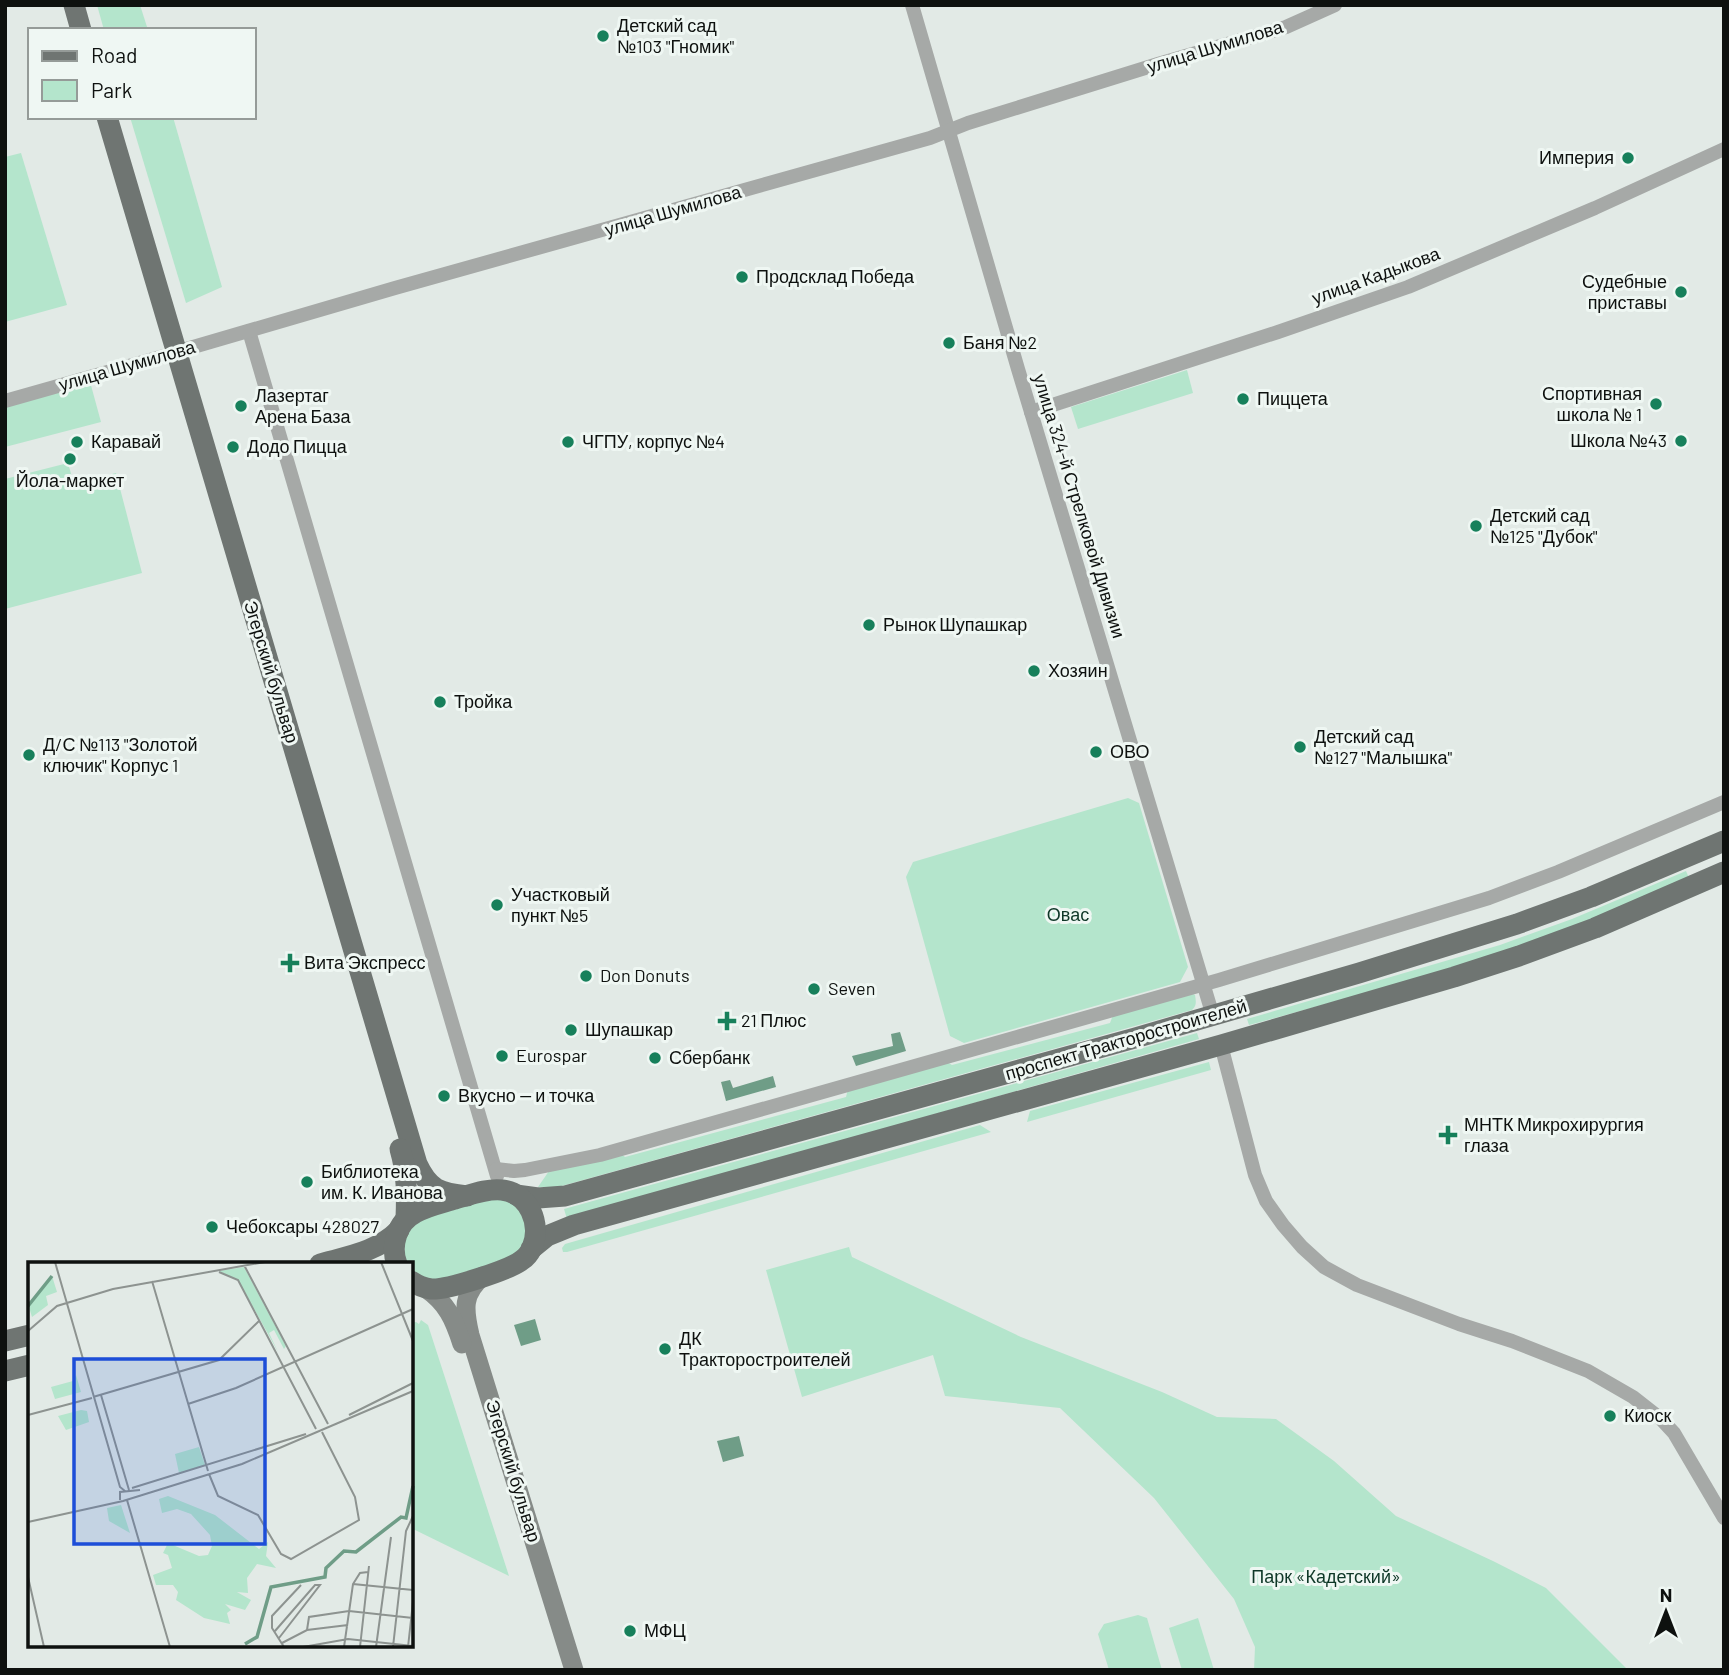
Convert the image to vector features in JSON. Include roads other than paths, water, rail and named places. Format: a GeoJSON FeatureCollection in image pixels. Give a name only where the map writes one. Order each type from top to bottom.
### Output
{"type":"FeatureCollection","features":[{"type":"Feature","properties":{"kind":"main road"},"geometry":{"type":"LineString","coordinates":[[61,5],[67,28]]}},
{"type":"Feature","properties":{"kind":"main road"},"geometry":{"type":"LineString","coordinates":[[74,5],[80,28]]}},
{"type":"Feature","properties":{"kind":"main road","name":"Эгерский бульвар"},"geometry":{"type":"LineString","coordinates":[[95,119],[170,354]]}},
{"type":"Feature","properties":{"kind":"main road","name":"Эгерский бульвар"},"geometry":{"type":"LineString","coordinates":[[108,119],[170,354],[259,658],[417,1164],[422,1175],[434,1188],[467,1196]]}},
{"type":"Feature","properties":{"kind":"main road","name":"проспект Тракторостроителей"},"geometry":{"type":"LineString","coordinates":[[328,1262],[376,1248],[389,1240],[418,1211],[467,1196],[487,1191],[538,1198],[565,1196],[1213,1016],[1517,924],[1591,897],[1724,841]]}},
{"type":"Feature","properties":{"kind":"main road"},"geometry":{"type":"LineString","coordinates":[[1698,852],[1716,875]]}},
{"type":"Feature","properties":{"kind":"main road","name":"проспект Тракторостроителей"},"geometry":{"type":"LineString","coordinates":[[415,1284],[443,1288],[484,1276],[522,1261],[531,1249],[547,1236],[574,1225],[1222,1045],[1454,977],[1595,928],[1716,875]]}},
{"type":"Feature","properties":{"kind":"main road","name":"Эгерский бульвар"},"geometry":{"type":"LineString","coordinates":[[339,920],[405,1165],[407,1185],[402,1225],[395,1240],[397,1262]]}},
{"type":"Feature","properties":{"kind":"main road"},"geometry":{"type":"LineString","coordinates":[[1213,1016],[1222,1045]]}},
{"type":"Feature","properties":{"kind":"main road"},"geometry":{"type":"LineString","coordinates":[[508,1192],[528,1206],[535,1220],[535,1239],[531,1249]]}},
{"type":"Feature","properties":{"kind":"main road","name":"Эгерский бульвар"},"geometry":{"type":"LineString","coordinates":[[484,1276],[467,1296],[467,1324],[541,1583],[562,1670]]}},
{"type":"Feature","properties":{"kind":"main road","name":"Эгерский бульвар"},"geometry":{"type":"LineString","coordinates":[[415,1284],[442,1301],[454,1321],[541,1583],[574,1670]]}},
{"type":"Feature","properties":{"kind":"main road"},"geometry":{"type":"LineString","coordinates":[[5,1341],[28,1335]]}},
{"type":"Feature","properties":{"kind":"main road"},"geometry":{"type":"LineString","coordinates":[[5,1371],[28,1366]]}},
{"type":"Feature","properties":{"kind":"street","name":"улица 324-й Стрелковой Дивизии"},"geometry":{"type":"LineString","coordinates":[[912,5],[1213,1016]]}},
{"type":"Feature","properties":{"kind":"street","name":"улица Шумилова"},"geometry":{"type":"LineString","coordinates":[[5,401],[930,138],[968,123],[1286,27],[1335,5]]}},
{"type":"Feature","properties":{"kind":"street","name":"улица Кадыкова"},"geometry":{"type":"LineString","coordinates":[[1031,412],[1408,288],[1724,149]]}},
{"type":"Feature","properties":{"kind":"street"},"geometry":{"type":"LineString","coordinates":[[248,331],[496,1168],[508,1192]]}},
{"type":"Feature","properties":{"kind":"street"},"geometry":{"type":"LineString","coordinates":[[496,1168],[525,1170],[609,1152],[1203,984],[1489,898],[1724,802]]}},
{"type":"Feature","properties":{"kind":"street"},"geometry":{"type":"LineString","coordinates":[[1222,1045],[1255,1174],[1266,1201],[1302,1247],[1324,1266],[1357,1285],[1588,1371],[1633,1397],[1674,1433],[1724,1518]]}},
{"type":"Feature","properties":{"kind":"place","name":"Детский сад №103 \"Гномик\""},"geometry":{"type":"Point","coordinates":[603,36]}},
{"type":"Feature","properties":{"kind":"place","name":"Империя"},"geometry":{"type":"Point","coordinates":[1628,158]}},
{"type":"Feature","properties":{"kind":"place","name":"Продсклад Победа"},"geometry":{"type":"Point","coordinates":[742,277]}},
{"type":"Feature","properties":{"kind":"place","name":"Судебные приставы"},"geometry":{"type":"Point","coordinates":[1681,292]}},
{"type":"Feature","properties":{"kind":"place","name":"Баня №2"},"geometry":{"type":"Point","coordinates":[949,343]}},
{"type":"Feature","properties":{"kind":"place","name":"Пиццета"},"geometry":{"type":"Point","coordinates":[1243,399]}},
{"type":"Feature","properties":{"kind":"place","name":"Спортивная школа № 1"},"geometry":{"type":"Point","coordinates":[1656,404]}},
{"type":"Feature","properties":{"kind":"place","name":"Лазертаг Арена База"},"geometry":{"type":"Point","coordinates":[241,406]}},
{"type":"Feature","properties":{"kind":"place","name":"Школа №43"},"geometry":{"type":"Point","coordinates":[1681,441]}},
{"type":"Feature","properties":{"kind":"place","name":"Каравай"},"geometry":{"type":"Point","coordinates":[77,442]}},
{"type":"Feature","properties":{"kind":"place","name":"ЧГПУ, корпус №4"},"geometry":{"type":"Point","coordinates":[568,442]}},
{"type":"Feature","properties":{"kind":"place","name":"Додо Пицца"},"geometry":{"type":"Point","coordinates":[233,447]}},
{"type":"Feature","properties":{"kind":"place","name":"Йола-маркет"},"geometry":{"type":"Point","coordinates":[70,459]}},
{"type":"Feature","properties":{"kind":"place","name":"Детский сад №125 \"Дубок\""},"geometry":{"type":"Point","coordinates":[1476,526]}},
{"type":"Feature","properties":{"kind":"place","name":"Рынок Шупашкар"},"geometry":{"type":"Point","coordinates":[869,625]}},
{"type":"Feature","properties":{"kind":"place","name":"Хозяин"},"geometry":{"type":"Point","coordinates":[1034,671]}},
{"type":"Feature","properties":{"kind":"place","name":"Тройка"},"geometry":{"type":"Point","coordinates":[440,702]}},
{"type":"Feature","properties":{"kind":"place","name":"Детский сад №127 \"Малышка\""},"geometry":{"type":"Point","coordinates":[1300,747]}},
{"type":"Feature","properties":{"kind":"place","name":"ОВО"},"geometry":{"type":"Point","coordinates":[1096,752]}},
{"type":"Feature","properties":{"kind":"place","name":"Д/С №113 \"Золотой ключик\" Корпус 1"},"geometry":{"type":"Point","coordinates":[29,755]}},
{"type":"Feature","properties":{"kind":"place","name":"Участковый пункт №5"},"geometry":{"type":"Point","coordinates":[497,905]}},
{"type":"Feature","properties":{"kind":"place","name":"Вита Экспресс"},"geometry":{"type":"Point","coordinates":[290,963]}},
{"type":"Feature","properties":{"kind":"place","name":"Don Donuts"},"geometry":{"type":"Point","coordinates":[586,976]}},
{"type":"Feature","properties":{"kind":"place","name":"Seven"},"geometry":{"type":"Point","coordinates":[814,989]}},
{"type":"Feature","properties":{"kind":"place","name":"21 Плюс"},"geometry":{"type":"Point","coordinates":[727,1021]}},
{"type":"Feature","properties":{"kind":"place","name":"Шупашкар"},"geometry":{"type":"Point","coordinates":[571,1030]}},
{"type":"Feature","properties":{"kind":"place","name":"Eurospar"},"geometry":{"type":"Point","coordinates":[502,1056]}},
{"type":"Feature","properties":{"kind":"place","name":"Сбербанк"},"geometry":{"type":"Point","coordinates":[655,1058]}},
{"type":"Feature","properties":{"kind":"place","name":"Вкусно — и точка"},"geometry":{"type":"Point","coordinates":[444,1096]}},
{"type":"Feature","properties":{"kind":"place","name":"МНТК Микрохирургия глаза"},"geometry":{"type":"Point","coordinates":[1448,1135]}},
{"type":"Feature","properties":{"kind":"place","name":"Библиотека им. К. Иванова"},"geometry":{"type":"Point","coordinates":[307,1182]}},
{"type":"Feature","properties":{"kind":"place","name":"Чебоксары 428027"},"geometry":{"type":"Point","coordinates":[212,1227]}},
{"type":"Feature","properties":{"kind":"place","name":"ДК Тракторостроителей"},"geometry":{"type":"Point","coordinates":[665,1349]}},
{"type":"Feature","properties":{"kind":"place","name":"Киоск"},"geometry":{"type":"Point","coordinates":[1610,1416]}},
{"type":"Feature","properties":{"kind":"place","name":"МФЦ"},"geometry":{"type":"Point","coordinates":[630,1631]}},
{"type":"Feature","properties":{"kind":"park label","name":"Овас"},"geometry":{"type":"Point","coordinates":[1068,915]}},
{"type":"Feature","properties":{"kind":"park label","name":"Парк «Кадетский»"},"geometry":{"type":"Point","coordinates":[1326,1577]}}]}
